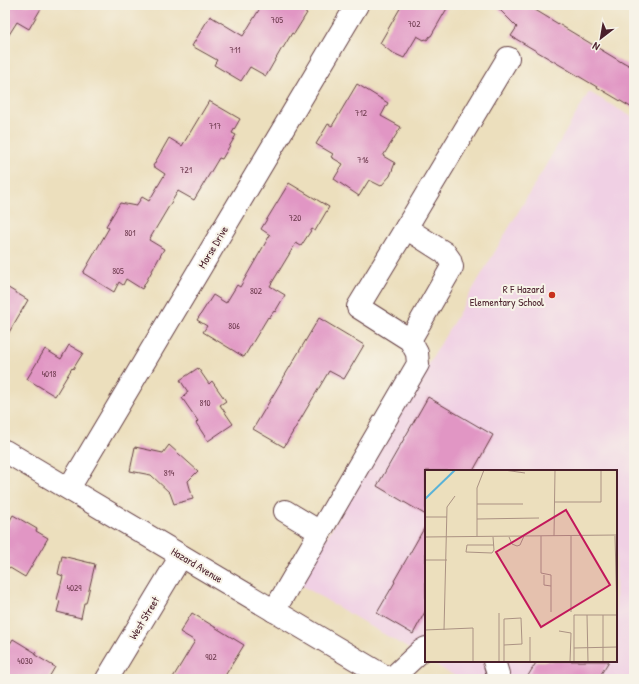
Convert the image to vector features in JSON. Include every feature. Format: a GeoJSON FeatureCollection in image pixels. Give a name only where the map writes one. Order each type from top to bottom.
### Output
{"type":"FeatureCollection","features":[{"type":"Feature","properties":{"kind":"street","name":"Morse Drive"},"geometry":{"type":"LineString","coordinates":[[68,488],[357,5]]}},
{"type":"Feature","properties":{"kind":"street"},"geometry":{"type":"LineString","coordinates":[[274,611],[418,364],[417,353],[410,340],[358,308],[508,58]]}},
{"type":"Feature","properties":{"kind":"street"},"geometry":{"type":"LineString","coordinates":[[406,228],[445,253],[450,260],[452,267],[410,340]]}},
{"type":"Feature","properties":{"kind":"street","name":"Hazard Avenue"},"geometry":{"type":"LineString","coordinates":[[5,451],[390,679]]}},
{"type":"Feature","properties":{"kind":"street"},"geometry":{"type":"LineString","coordinates":[[286,512],[320,532]]}},
{"type":"Feature","properties":{"kind":"street","name":"West Street"},"geometry":{"type":"LineString","coordinates":[[107,679],[181,556]]}},
{"type":"Feature","properties":{"kind":"street"},"geometry":{"type":"LineString","coordinates":[[390,679],[425,649]]}},
{"type":"Feature","properties":{"kind":"street"},"geometry":{"type":"LineString","coordinates":[[494,662],[498,679]]}},
{"type":"Feature","properties":{"kind":"shaded area","name":"R F Hazard Elementary School"},"geometry":{"type":"Polygon","coordinates":[[[589,92],[634,118],[634,679],[460,679],[431,662],[617,662],[617,470],[425,470],[425,658],[299,584],[589,92]]]}},
{"type":"Feature","properties":{"kind":"building"},"geometry":{"type":"Polygon","coordinates":[[[5,5],[43,5],[29,29],[17,22],[5,41],[5,5]]]}},
{"type":"Feature","properties":{"kind":"building"},"geometry":{"type":"Polygon","coordinates":[[[262,5],[294,5],[307,13],[294,34],[292,33],[282,48],[266,76],[250,67],[241,81],[214,65],[217,60],[192,46],[210,16],[243,36],[262,5]]]}},
{"type":"Feature","properties":{"kind":"building"},"geometry":{"type":"Polygon","coordinates":[[[402,5],[449,5],[431,36],[427,40],[424,40],[417,36],[404,58],[391,52],[380,43],[402,5]]]}},
{"type":"Feature","properties":{"kind":"building"},"geometry":{"type":"Polygon","coordinates":[[[495,5],[527,5],[623,63],[634,68],[634,109],[511,36],[517,27],[495,5]]]}},
{"type":"Feature","properties":{"kind":"building"},"geometry":{"type":"Polygon","coordinates":[[[357,84],[388,103],[381,116],[401,127],[383,156],[395,163],[390,176],[381,186],[369,180],[359,196],[334,179],[343,164],[331,157],[333,154],[316,144],[328,124],[332,126],[357,84]]]}},
{"type":"Feature","properties":{"kind":"building"},"geometry":{"type":"Polygon","coordinates":[[[209,101],[240,119],[232,133],[236,135],[222,159],[219,158],[194,200],[178,191],[149,240],[164,249],[142,289],[126,279],[123,285],[119,282],[114,292],[83,273],[109,228],[106,226],[120,203],[136,206],[142,197],[149,201],[165,174],[153,166],[169,138],[182,146],[209,101]]]}},
{"type":"Feature","properties":{"kind":"building"},"geometry":{"type":"Polygon","coordinates":[[[289,183],[329,207],[315,231],[312,229],[301,246],[296,243],[270,286],[285,295],[275,312],[274,311],[269,318],[268,317],[244,357],[203,332],[207,326],[197,320],[213,295],[226,303],[237,285],[240,287],[270,235],[261,229],[289,183]]]}},
{"type":"Feature","properties":{"kind":"building"},"geometry":{"type":"Polygon","coordinates":[[[5,286],[28,300],[5,339],[5,286]]]}},
{"type":"Feature","properties":{"kind":"building"},"geometry":{"type":"Polygon","coordinates":[[[319,318],[364,345],[344,379],[329,371],[284,447],[253,429],[319,318]]]}},
{"type":"Feature","properties":{"kind":"building"},"geometry":{"type":"Polygon","coordinates":[[[69,345],[83,353],[55,396],[27,379],[45,349],[61,359],[69,345]]]}},
{"type":"Feature","properties":{"kind":"building"},"geometry":{"type":"Polygon","coordinates":[[[198,368],[209,384],[212,381],[226,401],[220,405],[233,424],[208,441],[196,423],[198,421],[182,398],[188,392],[180,380],[198,368]]]}},
{"type":"Feature","properties":{"kind":"building"},"geometry":{"type":"Polygon","coordinates":[[[428,397],[493,435],[474,470],[425,470],[425,514],[377,486],[428,397]]]}},
{"type":"Feature","properties":{"kind":"building"},"geometry":{"type":"Polygon","coordinates":[[[169,445],[198,471],[188,481],[193,499],[174,504],[170,493],[151,475],[130,471],[135,447],[163,453],[169,445]]]}},
{"type":"Feature","properties":{"kind":"building"},"geometry":{"type":"Polygon","coordinates":[[[13,515],[37,529],[36,531],[48,538],[25,577],[5,565],[5,529],[13,515]]]}},
{"type":"Feature","properties":{"kind":"building"},"geometry":{"type":"Polygon","coordinates":[[[425,527],[425,612],[413,634],[377,613],[395,582],[394,581],[425,527]]]}},
{"type":"Feature","properties":{"kind":"building"},"geometry":{"type":"Polygon","coordinates":[[[62,556],[95,564],[81,618],[57,612],[60,601],[57,600],[63,576],[58,574],[62,556]]]}},
{"type":"Feature","properties":{"kind":"building"},"geometry":{"type":"Polygon","coordinates":[[[192,613],[244,645],[223,679],[172,679],[195,641],[180,632],[192,613]]]}},
{"type":"Feature","properties":{"kind":"building"},"geometry":{"type":"Polygon","coordinates":[[[13,639],[55,667],[48,679],[5,679],[5,652],[13,639]]]}},
{"type":"Feature","properties":{"kind":"building"},"geometry":{"type":"Polygon","coordinates":[[[536,662],[608,662],[598,679],[526,679],[536,662]]]}},
{"type":"Feature","properties":{"kind":"place","name":"R F Hazard Elementary School"},"geometry":{"type":"Point","coordinates":[552,295]}}]}
